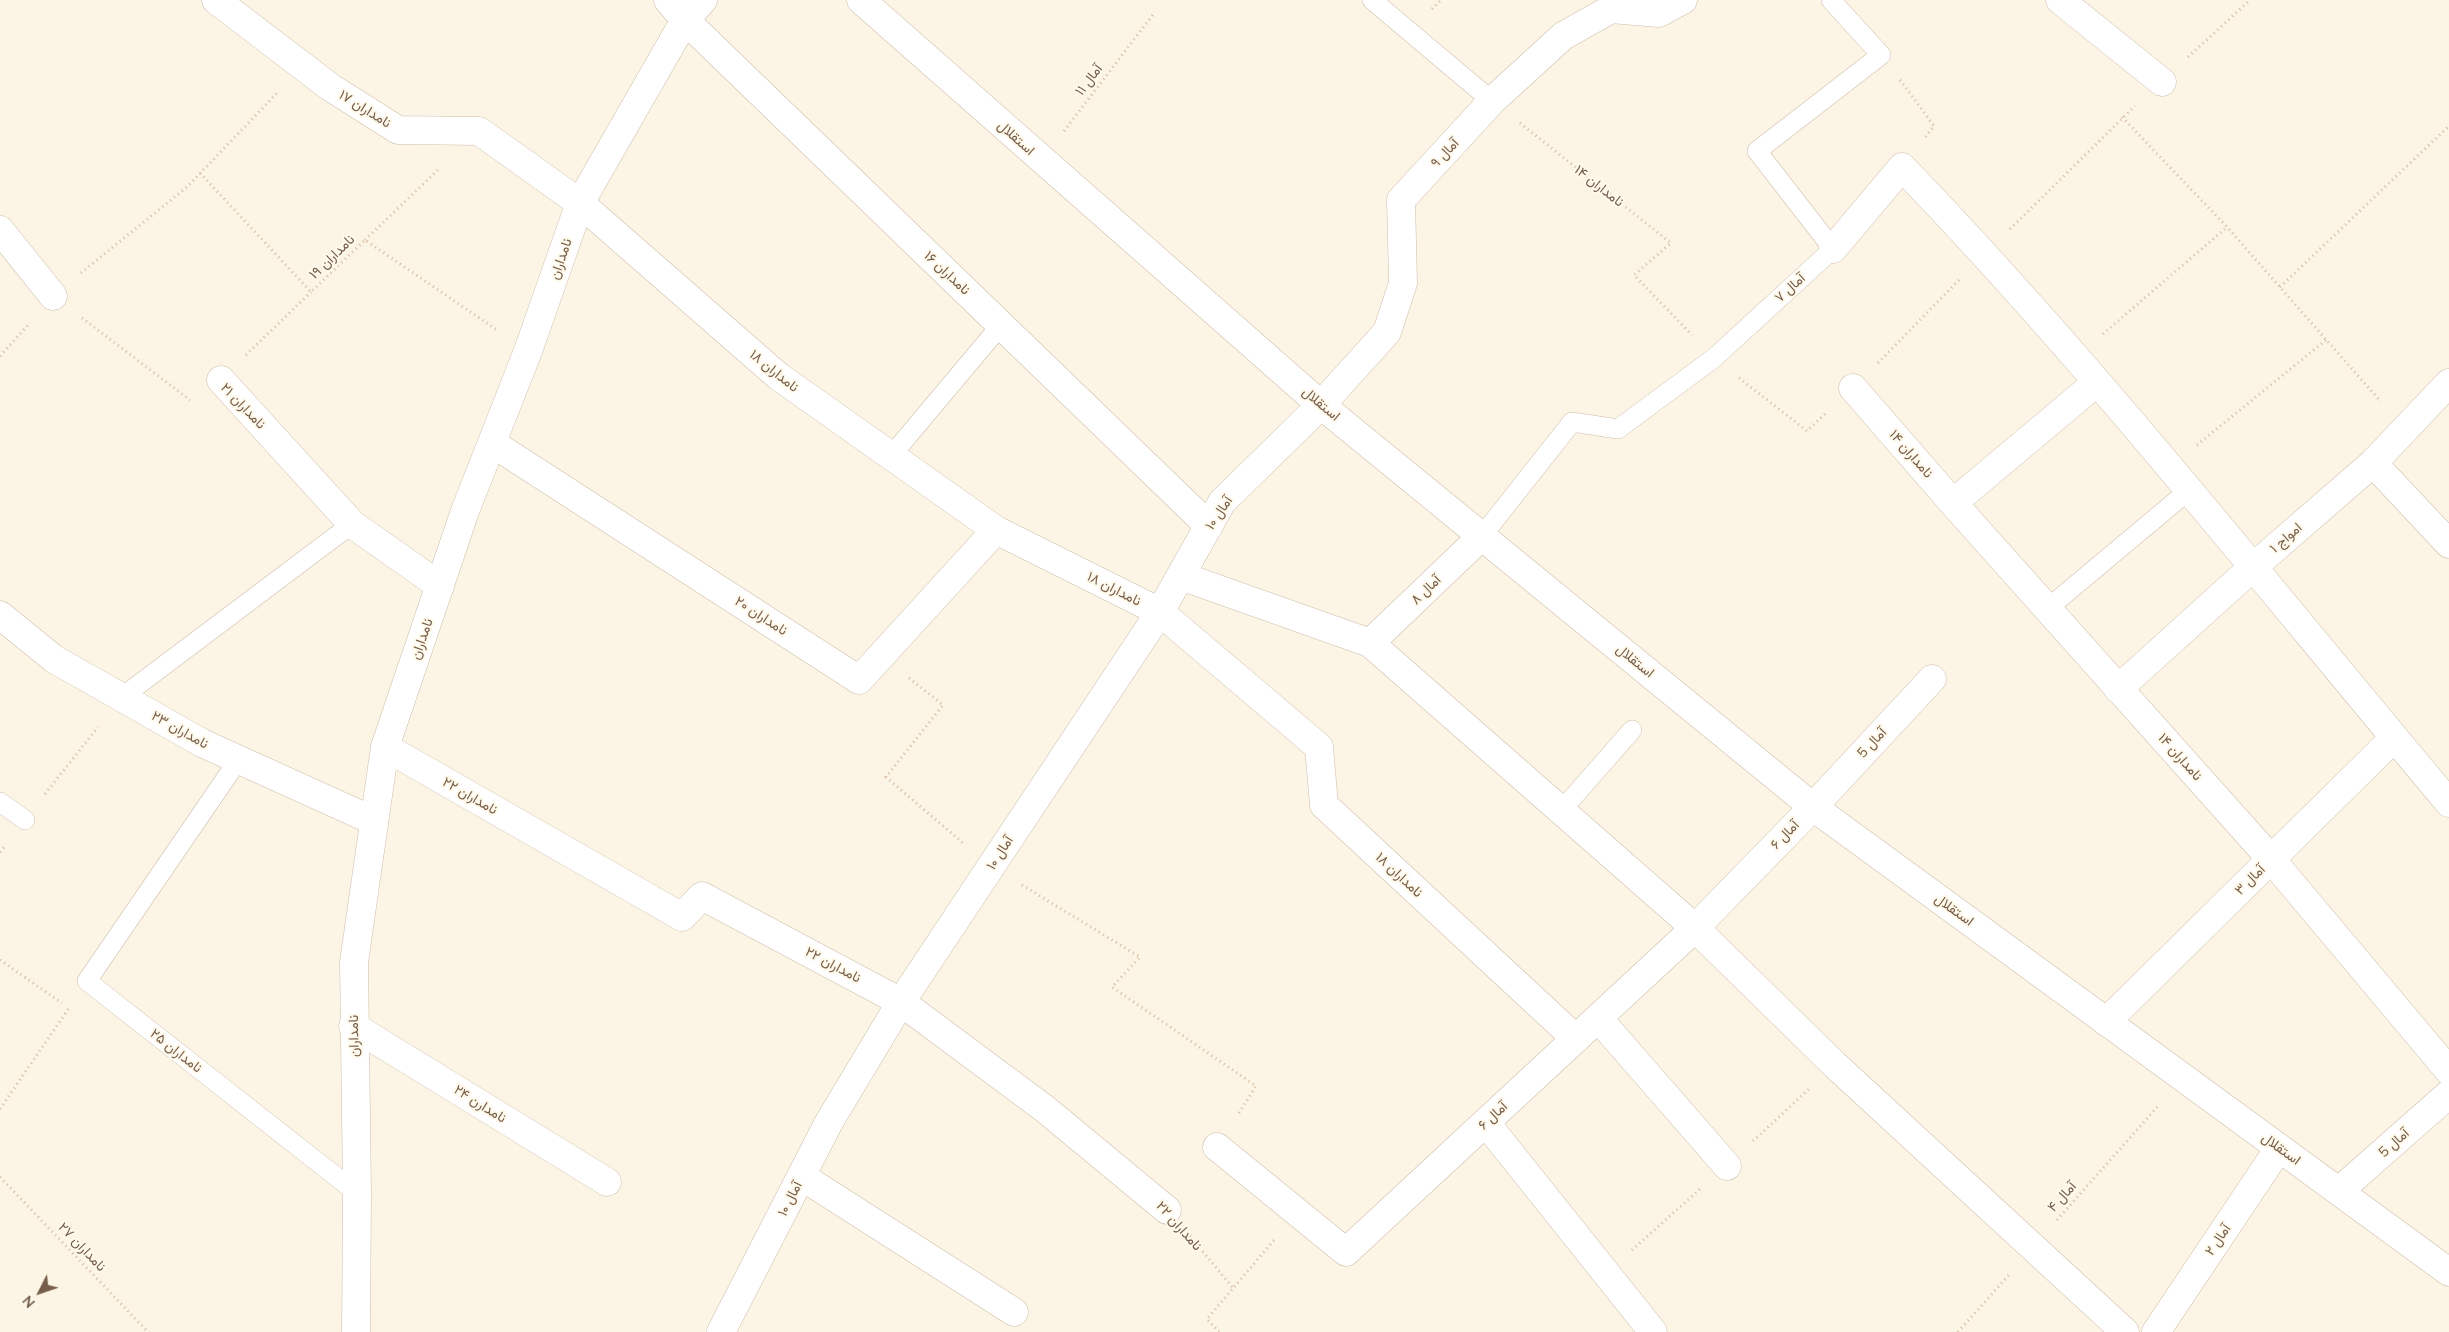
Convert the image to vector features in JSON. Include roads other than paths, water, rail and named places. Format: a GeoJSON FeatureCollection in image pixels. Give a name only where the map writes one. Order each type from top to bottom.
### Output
{"type":"FeatureCollection","features":[{"type":"Feature","properties":{"kind":"street","name":"نامداران ۱۷"},"geometry":{"type":"LineString","coordinates":[[216,0],[330,87],[398,130],[479,131],[580,203]]}},
{"type":"Feature","properties":{"kind":"street","name":"نامداران"},"geometry":{"type":"LineString","coordinates":[[356,1332],[357,1193],[354,962],[385,747],[465,511],[528,351],[580,203],[676,10],[703,0]]}},
{"type":"Feature","properties":{"kind":"street","name":"استقلال"},"geometry":{"type":"LineString","coordinates":[[861,0],[1042,161],[1321,404],[1813,807],[2449,1272]]}},
{"type":"Feature","properties":{"kind":"street","name":"آمال ۹"},"geometry":{"type":"LineString","coordinates":[[1321,404],[1388,332],[1403,283],[1401,200],[1492,101],[1564,36],[1610,9],[1659,13],[1683,0]]}},
{"type":"Feature","properties":{"kind":"street"},"geometry":{"type":"LineString","coordinates":[[2060,0],[2162,82]]}},
{"type":"Feature","properties":{"kind":"street","name":"نامداران ۱۶"},"geometry":{"type":"LineString","coordinates":[[676,10],[1209,526]]}},
{"type":"Feature","properties":{"kind":"street"},"geometry":{"type":"LineString","coordinates":[[1833,249],[1902,167],[1985,254],[2076,358],[2449,803]]}},
{"type":"Feature","properties":{"kind":"street","name":"نامداران ۱۸"},"geometry":{"type":"LineString","coordinates":[[580,203],[778,376],[891,456],[996,530],[1160,612],[1319,748],[1324,805],[1576,1039]]}},
{"type":"Feature","properties":{"kind":"street"},"geometry":{"type":"LineString","coordinates":[[0,230],[53,296]]}},
{"type":"Feature","properties":{"kind":"street","name":"نامداران ۲۱"},"geometry":{"type":"LineString","coordinates":[[221,380],[352,524],[440,586]]}},
{"type":"Feature","properties":{"kind":"street"},"geometry":{"type":"LineString","coordinates":[[1953,503],[2096,383]]}},
{"type":"Feature","properties":{"kind":"street","name":"امواج ۱"},"geometry":{"type":"LineString","coordinates":[[2118,689],[2252,568],[2373,463],[2449,383]]}},
{"type":"Feature","properties":{"kind":"street","name":"نامداران ۱۴"},"geometry":{"type":"LineString","coordinates":[[1854,388],[1953,503],[2271,859],[2449,1071]]}},
{"type":"Feature","properties":{"kind":"street","name":"آمال ۱۰"},"geometry":{"type":"LineString","coordinates":[[721,1332],[829,1122],[901,1002],[1160,612],[1222,502],[1321,404]]}},
{"type":"Feature","properties":{"kind":"street","name":"نامداران ۲۰"},"geometry":{"type":"LineString","coordinates":[[492,443],[859,680],[996,530]]}},
{"type":"Feature","properties":{"kind":"street"},"geometry":{"type":"LineString","coordinates":[[2373,463],[2449,544]]}},
{"type":"Feature","properties":{"kind":"street","name":"آمال ۸"},"geometry":{"type":"LineString","coordinates":[[1370,643],[1482,536]]}},
{"type":"Feature","properties":{"kind":"street"},"geometry":{"type":"LineString","coordinates":[[1181,576],[1370,643],[1695,928],[1835,1065],[1967,1189],[2125,1332]]}},
{"type":"Feature","properties":{"kind":"street","name":"نامداران ۲۳"},"geometry":{"type":"LineString","coordinates":[[0,614],[54,659],[202,743],[374,821]]}},
{"type":"Feature","properties":{"kind":"street","name":"آمال 5"},"geometry":{"type":"LineString","coordinates":[[1813,807],[1932,679]]}},
{"type":"Feature","properties":{"kind":"street","name":"آمال ۳"},"geometry":{"type":"LineString","coordinates":[[2106,1022],[2394,738]]}},
{"type":"Feature","properties":{"kind":"street","name":"نامداران ۲۲"},"geometry":{"type":"LineString","coordinates":[[385,747],[682,917],[702,896],[901,1002],[1045,1109],[1167,1210]]}},
{"type":"Feature","properties":{"kind":"street","name":"آمال ۶"},"geometry":{"type":"LineString","coordinates":[[1217,1147],[1346,1252],[1695,928],[1813,807]]}},
{"type":"Feature","properties":{"kind":"street"},"geometry":{"type":"LineString","coordinates":[[1598,1018],[1727,1166]]}},
{"type":"Feature","properties":{"kind":"street","name":"نامدارن ۲۴"},"geometry":{"type":"LineString","coordinates":[[354,1026],[607,1182]]}},
{"type":"Feature","properties":{"kind":"street","name":"آمال 5"},"geometry":{"type":"LineString","coordinates":[[2339,1192],[2449,1094]]}},
{"type":"Feature","properties":{"kind":"street"},"geometry":{"type":"LineString","coordinates":[[1486,1123],[1653,1332]]}},
{"type":"Feature","properties":{"kind":"street","name":"آمال ۲"},"geometry":{"type":"LineString","coordinates":[[2156,1332],[2279,1148]]}},
{"type":"Feature","properties":{"kind":"street"},"geometry":{"type":"LineString","coordinates":[[801,1176],[1014,1312]]}},
{"type":"Feature","properties":{"kind":"lane"},"geometry":{"type":"LineString","coordinates":[[1372,0],[1492,101]]}},
{"type":"Feature","properties":{"kind":"lane"},"geometry":{"type":"LineString","coordinates":[[1831,0],[1881,55],[1757,150],[1833,249]]}},
{"type":"Feature","properties":{"kind":"lane","name":"آمال ۷"},"geometry":{"type":"LineString","coordinates":[[1482,536],[1572,422],[1618,429],[1714,358],[1833,249]]}},
{"type":"Feature","properties":{"kind":"lane"},"geometry":{"type":"LineString","coordinates":[[891,456],[1001,325]]}},
{"type":"Feature","properties":{"kind":"lane"},"geometry":{"type":"LineString","coordinates":[[2047,609],[2188,491]]}},
{"type":"Feature","properties":{"kind":"lane"},"geometry":{"type":"LineString","coordinates":[[122,697],[352,524]]}},
{"type":"Feature","properties":{"kind":"lane"},"geometry":{"type":"LineString","coordinates":[[1561,811],[1632,730]]}},
{"type":"Feature","properties":{"kind":"lane","name":"نامداران ۲۵"},"geometry":{"type":"LineString","coordinates":[[239,759],[87,981],[357,1193]]}},
{"type":"Feature","properties":{"kind":"lane"},"geometry":{"type":"LineString","coordinates":[[0,802],[25,820]]}}]}
